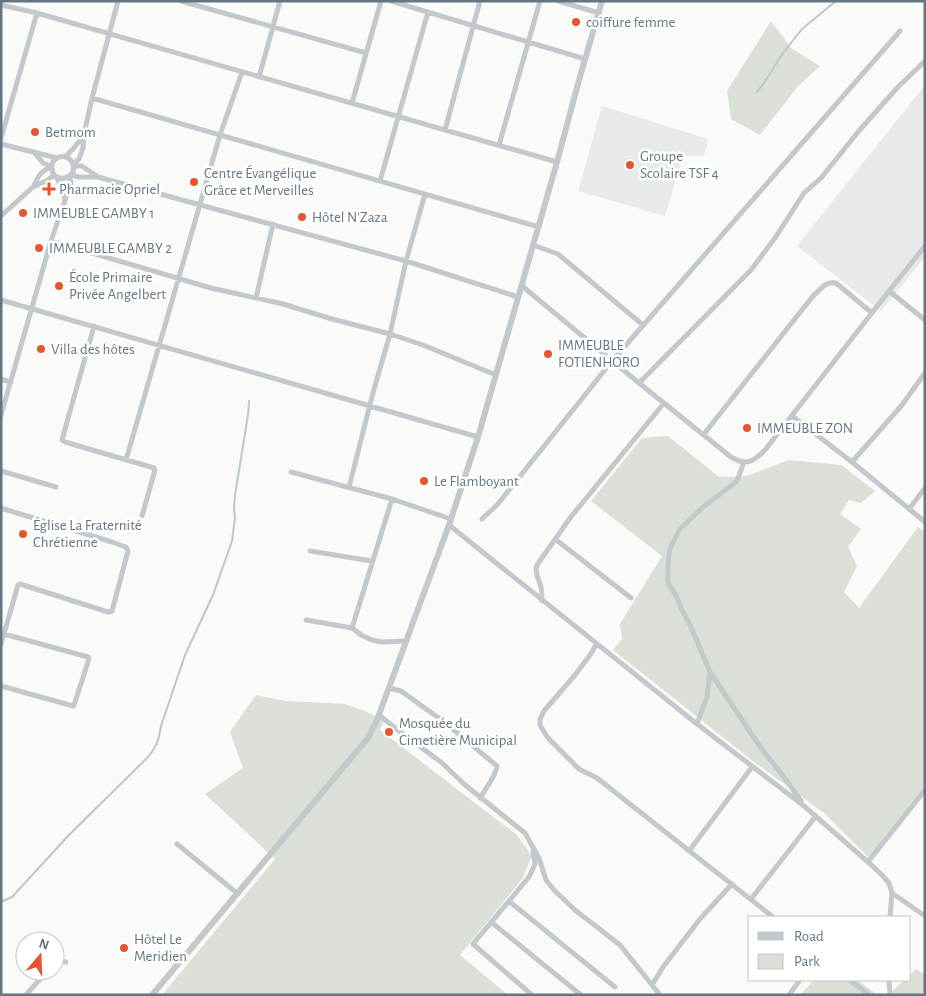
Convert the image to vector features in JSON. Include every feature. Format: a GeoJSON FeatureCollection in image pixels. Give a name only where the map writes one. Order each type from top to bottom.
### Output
{"type":"FeatureCollection","features":[{"type":"Feature","properties":{"kind":"street"},"geometry":{"type":"LineString","coordinates":[[73,165],[79,159],[83,148],[92,98],[118,1]]}},
{"type":"Feature","properties":{"kind":"street"},"geometry":{"type":"LineString","coordinates":[[182,1],[366,53]]}},
{"type":"Feature","properties":{"kind":"street"},"geometry":{"type":"LineString","coordinates":[[259,76],[280,1]]}},
{"type":"Feature","properties":{"kind":"street"},"geometry":{"type":"LineString","coordinates":[[352,103],[381,1]]}},
{"type":"Feature","properties":{"kind":"street"},"geometry":{"type":"LineString","coordinates":[[391,1],[585,59]]}},
{"type":"Feature","properties":{"kind":"street"},"geometry":{"type":"LineString","coordinates":[[445,130],[480,1]]}},
{"type":"Feature","properties":{"kind":"street"},"geometry":{"type":"LineString","coordinates":[[499,146],[540,1]]}},
{"type":"Feature","properties":{"kind":"street"},"geometry":{"type":"LineString","coordinates":[[558,1],[599,13]]}},
{"type":"Feature","properties":{"kind":"street"},"geometry":{"type":"LineString","coordinates":[[152,995],[374,729],[450,522],[478,437],[602,1]]}},
{"type":"Feature","properties":{"kind":"street"},"geometry":{"type":"LineString","coordinates":[[1,5],[36,13],[557,162]]}},
{"type":"Feature","properties":{"kind":"street"},"geometry":{"type":"LineString","coordinates":[[380,181],[428,12]]}},
{"type":"Feature","properties":{"kind":"street"},"geometry":{"type":"LineString","coordinates":[[1,138],[36,13]]}},
{"type":"Feature","properties":{"kind":"street"},"geometry":{"type":"LineString","coordinates":[[482,519],[496,505],[612,361],[900,31]]}},
{"type":"Feature","properties":{"kind":"street"},"geometry":{"type":"LineString","coordinates":[[639,383],[750,270],[776,238],[804,193],[821,178],[897,88],[925,62]]}},
{"type":"Feature","properties":{"kind":"street"},"geometry":{"type":"LineString","coordinates":[[126,460],[220,135],[242,72]]}},
{"type":"Feature","properties":{"kind":"street"},"geometry":{"type":"LineString","coordinates":[[92,98],[539,226]]}},
{"type":"Feature","properties":{"kind":"street"},"geometry":{"type":"LineString","coordinates":[[65,157],[84,134]]}},
{"type":"Feature","properties":{"kind":"street"},"geometry":{"type":"LineString","coordinates":[[1,144],[57,158],[69,158],[73,165],[70,183],[51,241],[1,415]]}},
{"type":"Feature","properties":{"kind":"street"},"geometry":{"type":"LineString","coordinates":[[34,152],[44,163],[51,167],[65,199]]}},
{"type":"Feature","properties":{"kind":"street"},"geometry":{"type":"LineString","coordinates":[[33,187],[39,174],[51,167],[57,158]]}},
{"type":"Feature","properties":{"kind":"street"},"geometry":{"type":"LineString","coordinates":[[73,165],[82,166],[98,176],[406,261],[518,297]]}},
{"type":"Feature","properties":{"kind":"street"},"geometry":{"type":"LineString","coordinates":[[1,216],[33,187],[55,176],[64,179],[70,176],[98,176]]}},
{"type":"Feature","properties":{"kind":"street"},"geometry":{"type":"LineString","coordinates":[[349,487],[390,334],[406,261],[425,194]]}},
{"type":"Feature","properties":{"kind":"street"},"geometry":{"type":"LineString","coordinates":[[256,298],[273,224]]}},
{"type":"Feature","properties":{"kind":"street"},"geometry":{"type":"LineString","coordinates":[[51,241],[211,288],[283,304],[390,334],[496,375]]}},
{"type":"Feature","properties":{"kind":"street"},"geometry":{"type":"LineString","coordinates":[[534,245],[558,254],[643,325]]}},
{"type":"Feature","properties":{"kind":"street"},"geometry":{"type":"LineString","coordinates":[[522,286],[737,461],[744,462],[752,461],[765,450],[925,246]]}},
{"type":"Feature","properties":{"kind":"street"},"geometry":{"type":"LineString","coordinates":[[704,434],[807,303],[827,283],[836,284],[872,312]]}},
{"type":"Feature","properties":{"kind":"street"},"geometry":{"type":"LineString","coordinates":[[888,291],[925,320]]}},
{"type":"Feature","properties":{"kind":"street"},"geometry":{"type":"LineString","coordinates":[[1,300],[478,437]]}},
{"type":"Feature","properties":{"kind":"street"},"geometry":{"type":"LineString","coordinates":[[94,326],[62,440],[153,468],[155,470],[142,516]]}},
{"type":"Feature","properties":{"kind":"street"},"geometry":{"type":"LineString","coordinates":[[852,462],[902,405],[925,373]]}},
{"type":"Feature","properties":{"kind":"street"},"geometry":{"type":"LineString","coordinates":[[1,379],[11,382]]}},
{"type":"Feature","properties":{"kind":"street"},"geometry":{"type":"LineString","coordinates":[[542,601],[542,589],[536,574],[536,568],[570,518],[664,403]]}},
{"type":"Feature","properties":{"kind":"street"},"geometry":{"type":"LineString","coordinates":[[792,416],[925,522]]}},
{"type":"Feature","properties":{"kind":"street"},"geometry":{"type":"LineString","coordinates":[[744,462],[737,480],[702,508],[680,529],[670,548],[668,583],[676,595],[710,672],[761,748],[804,806]]}},
{"type":"Feature","properties":{"kind":"street"},"geometry":{"type":"LineString","coordinates":[[1,471],[56,487]]}},
{"type":"Feature","properties":{"kind":"street"},"geometry":{"type":"LineString","coordinates":[[291,472],[392,499],[450,522],[596,645],[804,806],[868,862],[888,883],[892,893],[890,916]]}},
{"type":"Feature","properties":{"kind":"street"},"geometry":{"type":"LineString","coordinates":[[909,509],[925,488]]}},
{"type":"Feature","properties":{"kind":"street"},"geometry":{"type":"LineString","coordinates":[[352,628],[392,499]]}},
{"type":"Feature","properties":{"kind":"street"},"geometry":{"type":"LineString","coordinates":[[1,508],[112,542],[126,547],[128,551],[112,611],[108,612],[20,584],[18,585],[2,642]]}},
{"type":"Feature","properties":{"kind":"street"},"geometry":{"type":"LineString","coordinates":[[555,539],[631,598]]}},
{"type":"Feature","properties":{"kind":"street"},"geometry":{"type":"LineString","coordinates":[[310,551],[372,561]]}},
{"type":"Feature","properties":{"kind":"street"},"geometry":{"type":"LineString","coordinates":[[306,620],[352,628],[361,636],[372,640],[382,642],[406,641]]}},
{"type":"Feature","properties":{"kind":"street"},"geometry":{"type":"LineString","coordinates":[[1,686],[73,706],[89,659],[88,657],[4,634]]}},
{"type":"Feature","properties":{"kind":"street"},"geometry":{"type":"LineString","coordinates":[[596,645],[576,675],[544,711],[540,719],[540,725],[548,738],[579,769],[596,778],[616,793],[772,916]]}},
{"type":"Feature","properties":{"kind":"street"},"geometry":{"type":"LineString","coordinates":[[697,724],[707,697],[710,672]]}},
{"type":"Feature","properties":{"kind":"street"},"geometry":{"type":"LineString","coordinates":[[389,688],[401,691],[443,720],[497,766],[498,769],[480,798]]}},
{"type":"Feature","properties":{"kind":"street"},"geometry":{"type":"LineString","coordinates":[[379,715],[442,763],[480,798],[525,833],[539,858],[546,880],[554,890],[575,910],[620,945],[660,995]]}},
{"type":"Feature","properties":{"kind":"street"},"geometry":{"type":"LineString","coordinates":[[688,851],[752,767]]}},
{"type":"Feature","properties":{"kind":"street"},"geometry":{"type":"LineString","coordinates":[[868,862],[925,790]]}},
{"type":"Feature","properties":{"kind":"street"},"geometry":{"type":"LineString","coordinates":[[751,899],[816,816]]}},
{"type":"Feature","properties":{"kind":"street"},"geometry":{"type":"LineString","coordinates":[[176,844],[238,894]]}},
{"type":"Feature","properties":{"kind":"street"},"geometry":{"type":"LineString","coordinates":[[532,995],[473,944],[529,877],[534,864],[533,847]]}},
{"type":"Feature","properties":{"kind":"street"},"geometry":{"type":"LineString","coordinates":[[652,985],[700,919],[732,884]]}},
{"type":"Feature","properties":{"kind":"street"},"geometry":{"type":"LineString","coordinates":[[892,893],[925,916]]}},
{"type":"Feature","properties":{"kind":"street"},"geometry":{"type":"LineString","coordinates":[[510,902],[615,987]]}},
{"type":"Feature","properties":{"kind":"street"},"geometry":{"type":"LineString","coordinates":[[491,922],[581,995]]}},
{"type":"Feature","properties":{"kind":"street"},"geometry":{"type":"LineString","coordinates":[[26,995],[38,981]]}},
{"type":"Feature","properties":{"kind":"street"},"geometry":{"type":"LineString","coordinates":[[789,995],[799,981]]}},
{"type":"Feature","properties":{"kind":"street"},"geometry":{"type":"LineString","coordinates":[[851,981],[869,995]]}},
{"type":"Feature","properties":{"kind":"street"},"geometry":{"type":"LineString","coordinates":[[888,981],[890,995]]}},
{"type":"Feature","properties":{"kind":"shaded area"},"geometry":{"type":"Polygon","coordinates":[[[925,85],[925,257],[881,311],[797,246],[925,85]]]}},
{"type":"Feature","properties":{"kind":"shaded area"},"geometry":{"type":"Polygon","coordinates":[[[602,106],[708,139],[704,156],[683,156],[665,216],[578,191],[602,106]]]}},
{"type":"Feature","properties":{"kind":"green space"},"geometry":{"type":"Polygon","coordinates":[[[771,21],[792,49],[820,66],[798,86],[760,135],[731,119],[727,91],[771,21]]]}},
{"type":"Feature","properties":{"kind":"green space"},"geometry":{"type":"Polygon","coordinates":[[[668,436],[719,477],[747,476],[789,460],[841,465],[875,491],[861,503],[849,500],[840,514],[861,529],[848,547],[857,566],[844,592],[859,608],[918,527],[925,532],[925,787],[869,858],[824,813],[754,762],[613,650],[622,639],[620,624],[662,556],[591,501],[642,438],[668,436]]]}},
{"type":"Feature","properties":{"kind":"green space"},"geometry":{"type":"Polygon","coordinates":[[[256,695],[285,701],[344,704],[384,720],[380,730],[517,835],[532,856],[522,879],[460,955],[508,995],[162,995],[275,859],[205,794],[243,768],[230,732],[256,695]]]}},
{"type":"Feature","properties":{"kind":"green space"},"geometry":{"type":"Polygon","coordinates":[[[916,969],[925,975],[925,995],[888,995],[903,981],[911,981],[911,974],[916,969]]]}},
{"type":"Feature","properties":{"kind":"green space"},"geometry":{"type":"Polygon","coordinates":[[[813,981],[858,981],[878,995],[800,995],[813,981]]]}},
{"type":"Feature","properties":{"kind":"waterway"},"geometry":{"type":"LineString","coordinates":[[757,92],[783,53],[802,29],[836,1]]}},
{"type":"Feature","properties":{"kind":"waterway"},"geometry":{"type":"LineString","coordinates":[[1,902],[12,897],[69,835],[148,757],[156,746],[185,655],[213,595],[232,541],[235,495],[249,401]]}},
{"type":"Feature","properties":{"kind":"place","name":"coiffure femme"},"geometry":{"type":"Point","coordinates":[576,22]}},
{"type":"Feature","properties":{"kind":"place","name":"Betmom"},"geometry":{"type":"Point","coordinates":[35,132]}},
{"type":"Feature","properties":{"kind":"place","name":"Groupe Scolaire TSF 4"},"geometry":{"type":"Point","coordinates":[630,165]}},
{"type":"Feature","properties":{"kind":"place","name":"Centre Évangélique Grâce et Merveilles"},"geometry":{"type":"Point","coordinates":[194,182]}},
{"type":"Feature","properties":{"kind":"place","name":"Pharmacie Opriel"},"geometry":{"type":"Point","coordinates":[49,189]}},
{"type":"Feature","properties":{"kind":"place","name":"IMMEUBLE GAMBY 1"},"geometry":{"type":"Point","coordinates":[23,213]}},
{"type":"Feature","properties":{"kind":"place","name":"Hôtel N'Zaza"},"geometry":{"type":"Point","coordinates":[302,217]}},
{"type":"Feature","properties":{"kind":"place","name":"IMMEUBLE GAMBY 2"},"geometry":{"type":"Point","coordinates":[39,248]}},
{"type":"Feature","properties":{"kind":"place","name":"École Primaire Privée Angelbert"},"geometry":{"type":"Point","coordinates":[59,286]}},
{"type":"Feature","properties":{"kind":"place","name":"Villa des hôtes"},"geometry":{"type":"Point","coordinates":[41,349]}},
{"type":"Feature","properties":{"kind":"place","name":"IMMEUBLE FOTIENHORO"},"geometry":{"type":"Point","coordinates":[548,354]}},
{"type":"Feature","properties":{"kind":"place","name":"IMMEUBLE ZON"},"geometry":{"type":"Point","coordinates":[747,428]}},
{"type":"Feature","properties":{"kind":"place","name":"Le Flamboyant"},"geometry":{"type":"Point","coordinates":[424,481]}},
{"type":"Feature","properties":{"kind":"place","name":"Église La Fraternité Chrétienne"},"geometry":{"type":"Point","coordinates":[23,534]}},
{"type":"Feature","properties":{"kind":"place","name":"Mosquée du Cimetière Municipal"},"geometry":{"type":"Point","coordinates":[389,732]}},
{"type":"Feature","properties":{"kind":"place","name":"Hôtel Le Meridien"},"geometry":{"type":"Point","coordinates":[124,948]}}]}
